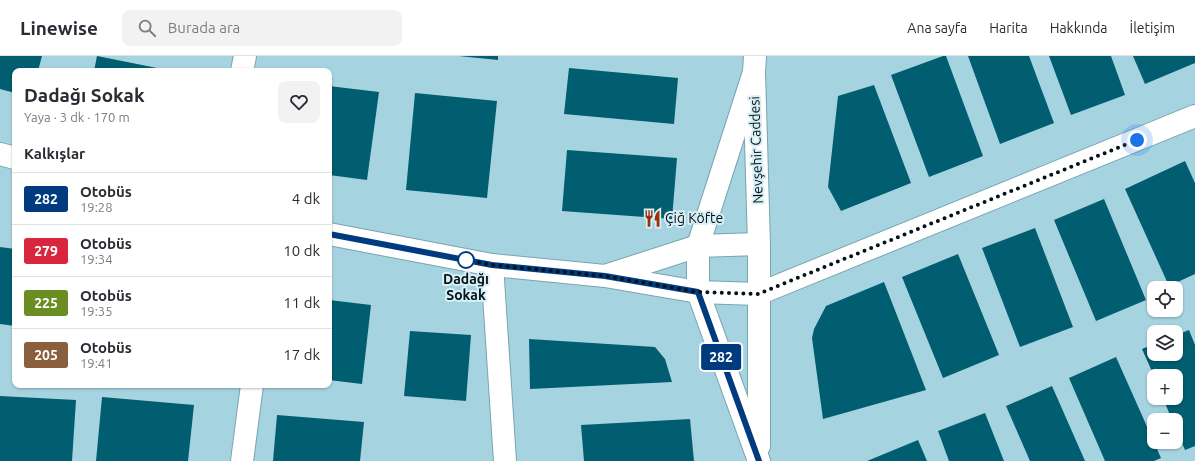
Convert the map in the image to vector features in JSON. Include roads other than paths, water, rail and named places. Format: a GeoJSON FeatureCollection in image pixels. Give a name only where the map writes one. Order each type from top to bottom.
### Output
{"type":"FeatureCollection","features":[{"type":"Feature","properties":{"kind":"main road"},"geometry":{"type":"LineString","coordinates":[[243,68],[245,56]]}},
{"type":"Feature","properties":{"kind":"main road"},"geometry":{"type":"LineString","coordinates":[[755,64],[698,246],[698,292],[759,461]]}},
{"type":"Feature","properties":{"kind":"main road","name":"Nevşehir Caddesi"},"geometry":{"type":"LineString","coordinates":[[755,64],[759,244],[758,294]]}},
{"type":"Feature","properties":{"kind":"main road"},"geometry":{"type":"LineString","coordinates":[[332,235],[492,265],[605,276],[698,292],[758,294],[1195,116]]}},
{"type":"Feature","properties":{"kind":"main road"},"geometry":{"type":"LineString","coordinates":[[0,154],[12,157]]}},
{"type":"Feature","properties":{"kind":"main road"},"geometry":{"type":"LineString","coordinates":[[605,276],[698,246],[759,244]]}},
{"type":"Feature","properties":{"kind":"main road"},"geometry":{"type":"LineString","coordinates":[[492,265],[505,461]]}},
{"type":"Feature","properties":{"kind":"main road"},"geometry":{"type":"LineString","coordinates":[[758,294],[759,461]]}},
{"type":"Feature","properties":{"kind":"main road"},"geometry":{"type":"LineString","coordinates":[[242,461],[252,388]]}},
{"type":"Feature","properties":{"kind":"place","name":"Çiğ Köfte"},"geometry":{"type":"Point","coordinates":[652,218]}},
{"type":"Feature","properties":{"kind":"place","name":"Dadağı Sokak"},"geometry":{"type":"Point","coordinates":[466,260]}}]}
